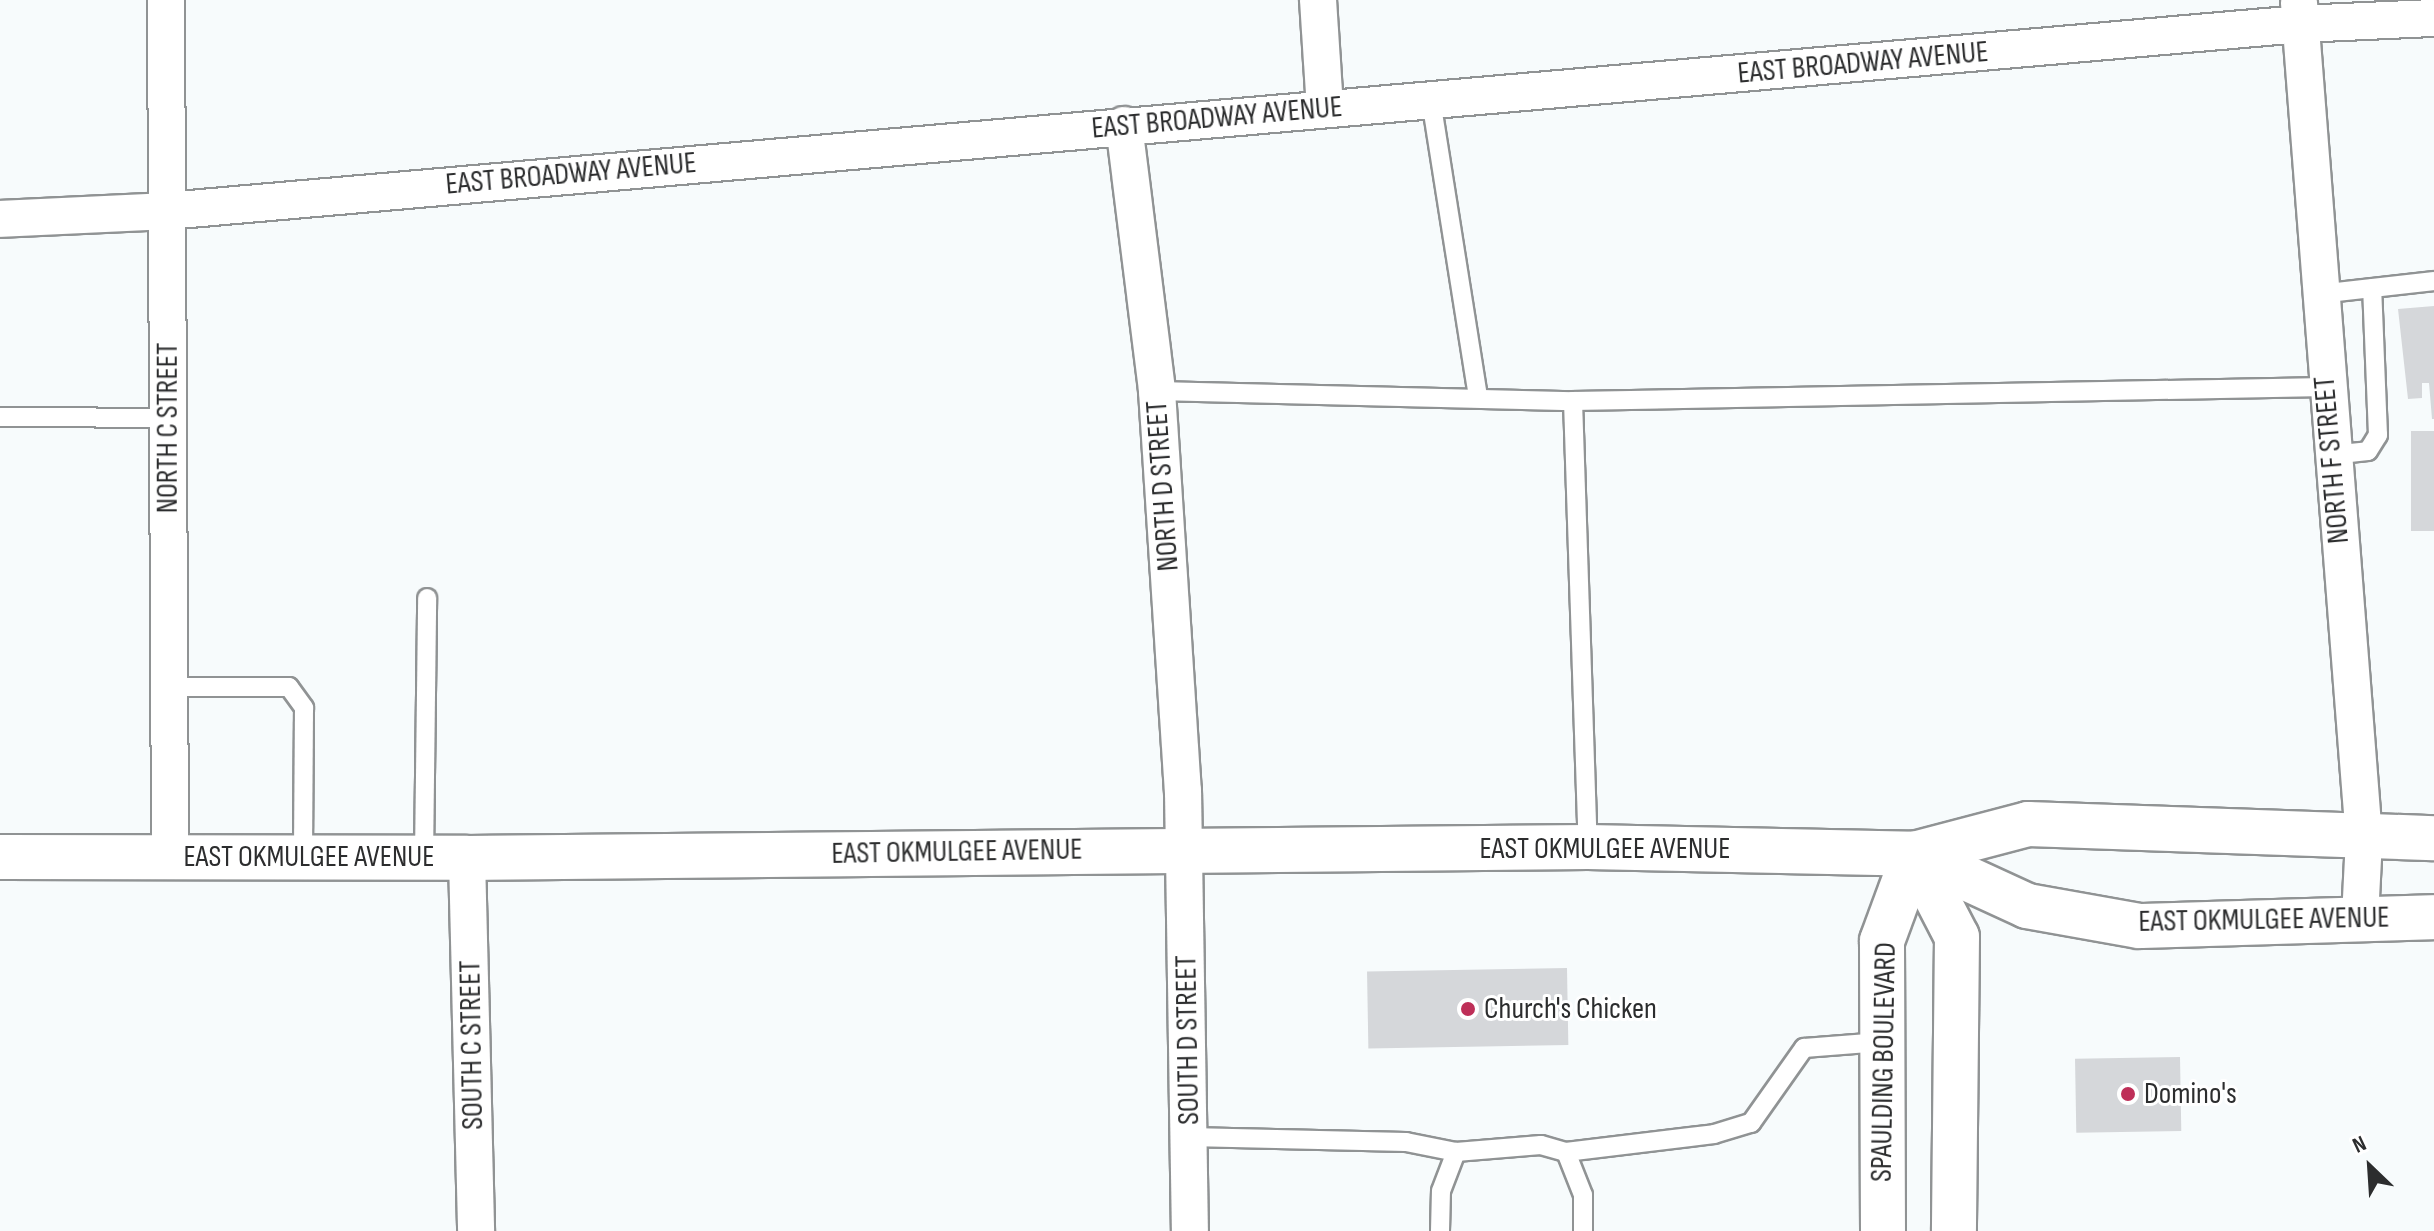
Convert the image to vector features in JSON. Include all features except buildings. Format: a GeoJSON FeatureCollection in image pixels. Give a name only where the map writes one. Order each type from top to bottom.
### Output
{"type":"FeatureCollection","features":[{"type":"Feature","properties":{"kind":"main road","name":"EAST OKMULGEE AVENUE"},"geometry":{"type":"LineString","coordinates":[[0,857],[467,858],[1588,847],[1914,854],[2028,824],[2364,839],[2434,838]]}},
{"type":"Feature","properties":{"kind":"main road","name":"EAST OKMULGEE AVENUE"},"geometry":{"type":"LineString","coordinates":[[1914,854],[2027,906],[2139,926],[2434,917]]}},
{"type":"Feature","properties":{"kind":"main road","name":"SPAULDING BOULEVARD"},"geometry":{"type":"LineString","coordinates":[[1883,1231],[1882,941],[1914,854]]}},
{"type":"Feature","properties":{"kind":"main road"},"geometry":{"type":"LineString","coordinates":[[1914,854],[1957,937],[1954,1231]]}},
{"type":"Feature","properties":{"kind":"street","name":"NORTH C STREET"},"geometry":{"type":"LineString","coordinates":[[166,0],[170,856]]}},
{"type":"Feature","properties":{"kind":"street"},"geometry":{"type":"LineString","coordinates":[[1318,0],[1325,109]]}},
{"type":"Feature","properties":{"kind":"street","name":"EAST BROADWAY AVENUE"},"geometry":{"type":"LineString","coordinates":[[0,219],[167,211],[1431,100],[2299,12],[2434,18]]}},
{"type":"Feature","properties":{"kind":"street","name":"NORTH F STREET"},"geometry":{"type":"LineString","coordinates":[[2299,12],[2331,455],[2364,839],[2360,919]]}},
{"type":"Feature","properties":{"kind":"street","name":"NORTH D STREET"},"geometry":{"type":"LineString","coordinates":[[1124,125],[1157,391],[1186,849]]}},
{"type":"Feature","properties":{"kind":"street","name":"SOUTH D STREET"},"geometry":{"type":"LineString","coordinates":[[1186,849],[1190,1231]]}},
{"type":"Feature","properties":{"kind":"street","name":"SOUTH C STREET"},"geometry":{"type":"LineString","coordinates":[[467,858],[476,1231]]}},
{"type":"Feature","properties":{"kind":"lane"},"geometry":{"type":"LineString","coordinates":[[1431,100],[1478,396]]}},
{"type":"Feature","properties":{"kind":"lane"},"geometry":{"type":"LineString","coordinates":[[2319,294],[2434,281]]}},
{"type":"Feature","properties":{"kind":"lane"},"geometry":{"type":"LineString","coordinates":[[2331,455],[2368,451],[2378,435],[2372,288]]}},
{"type":"Feature","properties":{"kind":"lane"},"geometry":{"type":"LineString","coordinates":[[1157,391],[1478,396],[1573,401],[2326,387]]}},
{"type":"Feature","properties":{"kind":"lane"},"geometry":{"type":"LineString","coordinates":[[1573,401],[1588,847]]}},
{"type":"Feature","properties":{"kind":"lane"},"geometry":{"type":"LineString","coordinates":[[0,417],[168,418]]}},
{"type":"Feature","properties":{"kind":"lane"},"geometry":{"type":"LineString","coordinates":[[424,858],[427,598]]}},
{"type":"Feature","properties":{"kind":"lane"},"geometry":{"type":"LineString","coordinates":[[169,687],[289,687],[304,708],[303,857]]}},
{"type":"Feature","properties":{"kind":"lane"},"geometry":{"type":"LineString","coordinates":[[1189,1137],[1406,1142],[1456,1152],[1497,1145],[1541,1145],[1566,1152],[1714,1134],[1751,1123],[1804,1048],[1881,1042]]}},
{"type":"Feature","properties":{"kind":"lane"},"geometry":{"type":"LineString","coordinates":[[1440,1231],[1441,1191],[1456,1152]]}},
{"type":"Feature","properties":{"kind":"lane"},"geometry":{"type":"LineString","coordinates":[[1566,1152],[1583,1195],[1583,1231]]}},
{"type":"Feature","properties":{"kind":"place","name":"Church's Chicken"},"geometry":{"type":"Point","coordinates":[1468,1009]}},
{"type":"Feature","properties":{"kind":"place","name":"Domino's"},"geometry":{"type":"Point","coordinates":[2128,1094]}}]}
